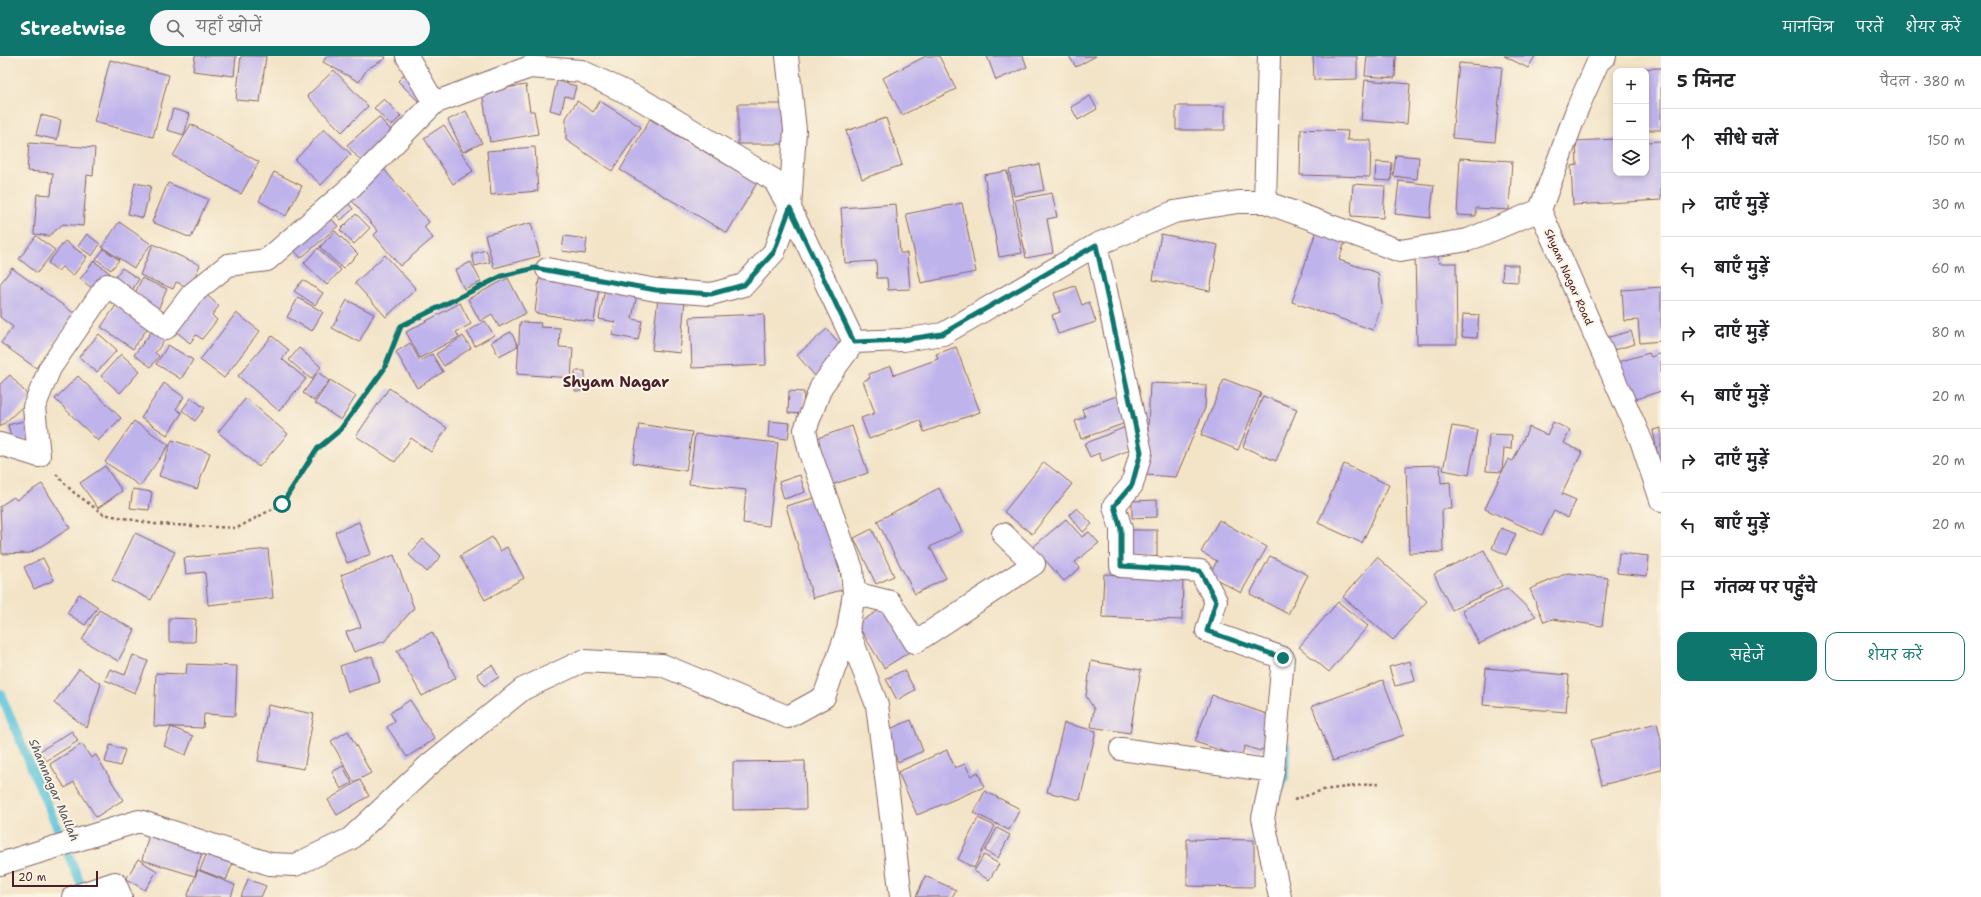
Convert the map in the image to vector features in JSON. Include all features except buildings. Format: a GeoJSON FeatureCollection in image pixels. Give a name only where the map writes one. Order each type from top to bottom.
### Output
{"type":"FeatureCollection","features":[{"type":"Feature","properties":{"kind":"street"},"geometry":{"type":"LineString","coordinates":[[407,56],[434,103]]}},
{"type":"Feature","properties":{"kind":"street"},"geometry":{"type":"LineString","coordinates":[[547,269],[656,290],[711,294],[744,285],[774,252],[790,208],[795,130],[787,56]]}},
{"type":"Feature","properties":{"kind":"street"},"geometry":{"type":"LineString","coordinates":[[1265,202],[1269,56]]}},
{"type":"Feature","properties":{"kind":"street"},"geometry":{"type":"LineString","coordinates":[[854,342],[902,340],[942,334],[1096,245],[1174,212],[1238,202],[1265,202],[1400,251],[1468,240],[1540,210],[1578,107],[1598,62],[1605,56]]}},
{"type":"Feature","properties":{"kind":"street"},"geometry":{"type":"LineString","coordinates":[[0,444],[39,456],[34,407],[50,368],[107,285],[166,328],[192,294],[228,266],[267,260],[351,187],[434,103],[530,66],[581,71],[642,100],[774,180],[790,208],[854,342]]}},
{"type":"Feature","properties":{"kind":"street","name":"Shyam Nagar Road"},"geometry":{"type":"LineString","coordinates":[[1540,210],[1641,440],[1661,500]]}},
{"type":"Feature","properties":{"kind":"street"},"geometry":{"type":"LineString","coordinates":[[1096,245],[1141,452],[1132,485],[1114,506],[1121,529],[1121,566],[1200,571],[1216,601],[1207,631],[1283,658],[1273,771],[1263,818],[1280,897]]}},
{"type":"Feature","properties":{"kind":"street"},"geometry":{"type":"LineString","coordinates":[[0,864],[114,827],[139,821],[270,864],[295,865],[350,839],[430,764],[523,689],[583,660],[662,665],[788,717],[824,697],[848,630],[854,593],[852,569],[810,453],[805,430],[821,387],[854,342]]}},
{"type":"Feature","properties":{"kind":"street"},"geometry":{"type":"LineString","coordinates":[[854,593],[890,602],[915,642],[1034,564],[1003,534]]}},
{"type":"Feature","properties":{"kind":"street"},"geometry":{"type":"LineString","coordinates":[[848,630],[877,705],[901,897]]}},
{"type":"Feature","properties":{"kind":"street"},"geometry":{"type":"LineString","coordinates":[[1121,749],[1273,771]]}},
{"type":"Feature","properties":{"kind":"street"},"geometry":{"type":"LineString","coordinates":[[73,897],[118,890]]}},
{"type":"Feature","properties":{"kind":"path"},"geometry":{"type":"LineString","coordinates":[[39,456],[72,491],[103,514],[154,524],[237,528],[282,504],[316,450],[340,430],[384,369],[401,326],[502,276],[535,268],[547,269]]}},
{"type":"Feature","properties":{"kind":"path"},"geometry":{"type":"LineString","coordinates":[[1265,810],[1323,790],[1379,783]]}},
{"type":"Feature","properties":{"kind":"waterway","name":"Shamnagar Nallah"},"geometry":{"type":"LineString","coordinates":[[0,693],[85,894]]}},
{"type":"Feature","properties":{"kind":"waterway"},"geometry":{"type":"LineString","coordinates":[[1277,795],[1284,779],[1286,746]]}},
{"type":"Feature","properties":{"kind":"district","name":"Shyam Nagar"},"geometry":{"type":"Point","coordinates":[616,382]}},
{"type":"Feature","properties":{"kind":"route"},"geometry":{"type":"LineString","coordinates":[[282,504],[316,450],[340,430],[384,369],[401,326],[502,276],[535,268],[547,269],[656,290],[711,294],[744,285],[774,252],[790,208],[854,342],[902,340],[942,334],[1014,291],[1096,245],[1141,452],[1132,485],[1114,506],[1121,529],[1121,566],[1200,571],[1216,601],[1207,631],[1283,658]]}}]}
